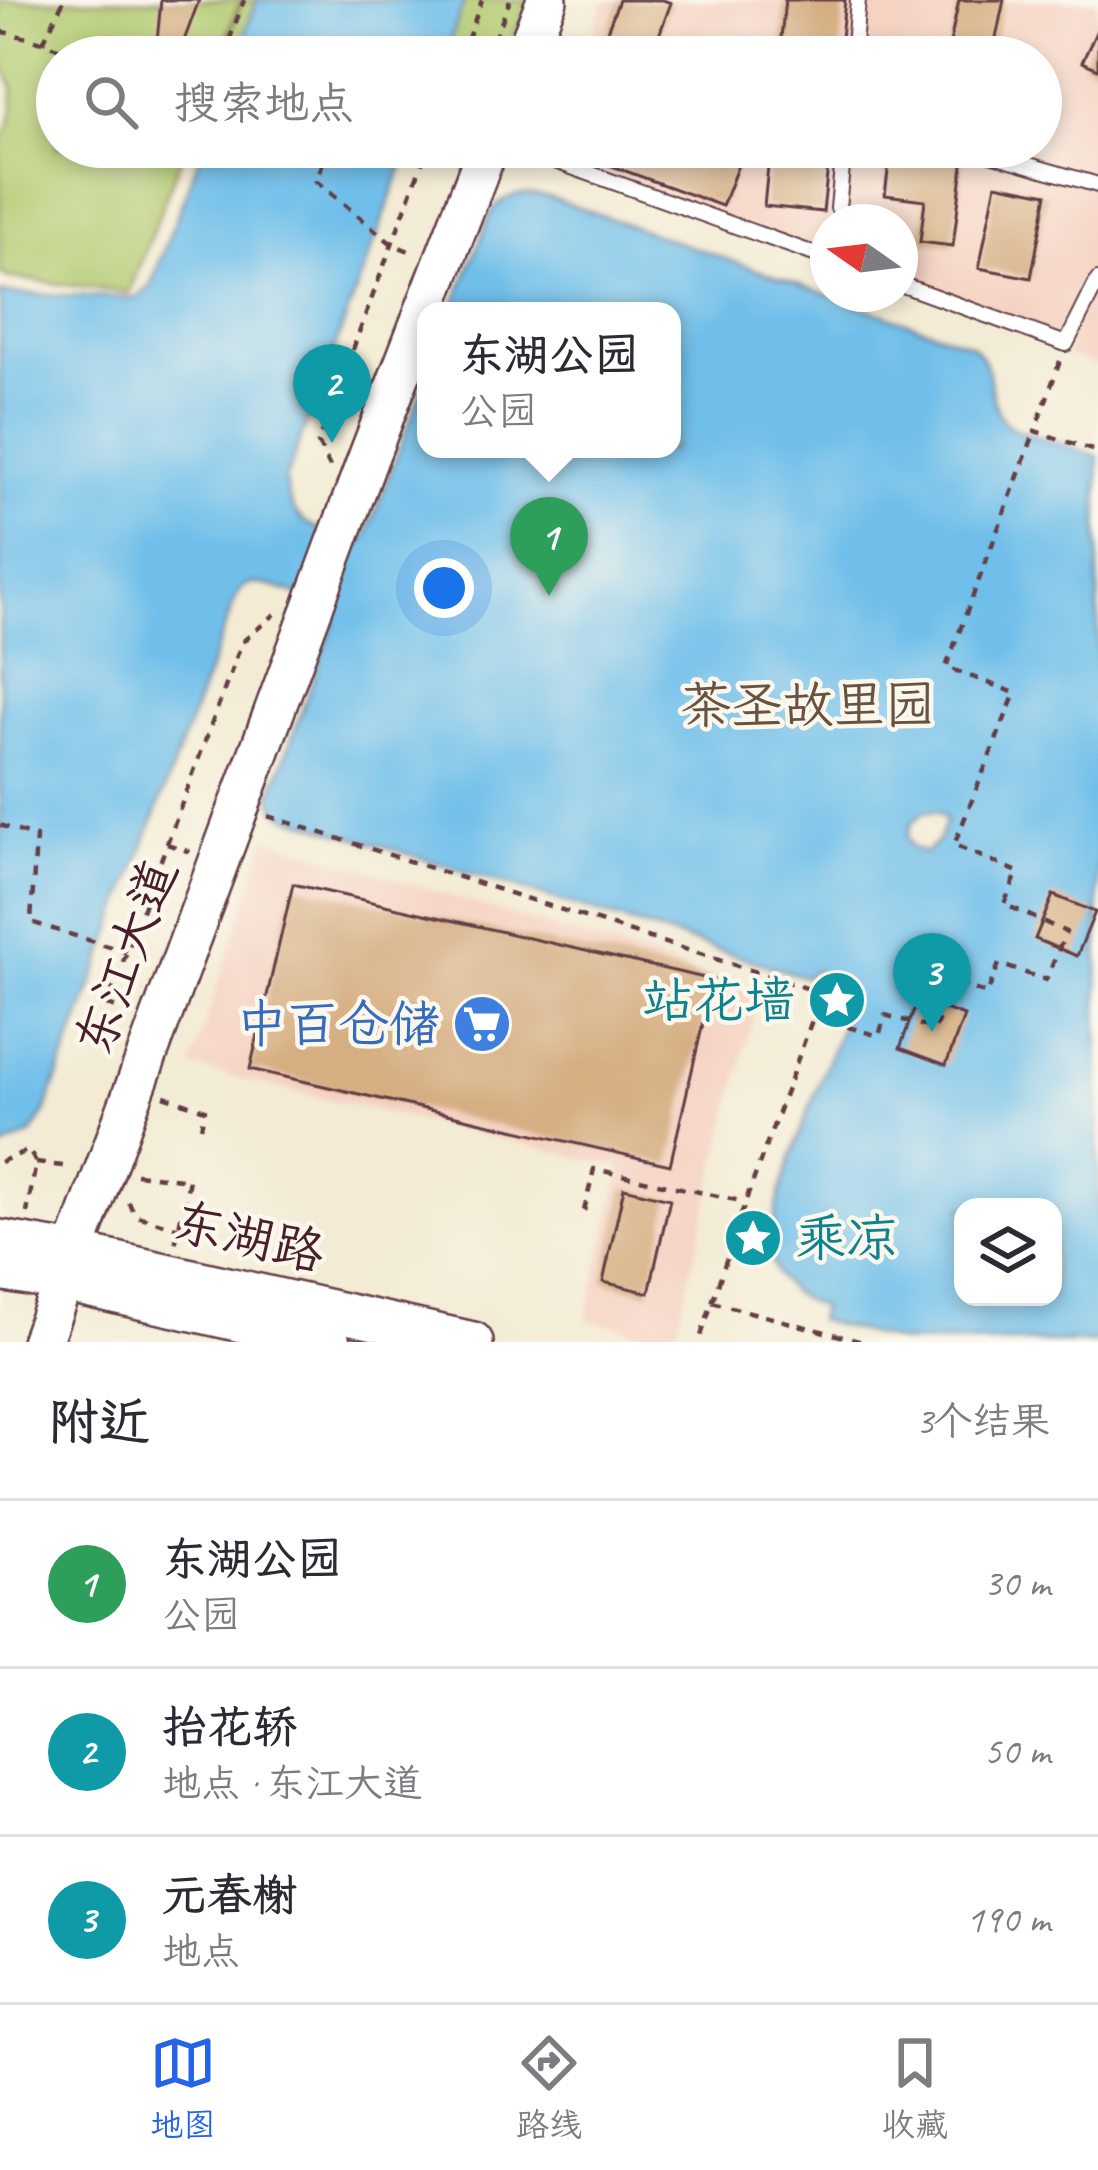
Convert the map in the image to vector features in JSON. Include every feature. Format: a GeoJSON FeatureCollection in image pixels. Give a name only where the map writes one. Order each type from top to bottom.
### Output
{"type":"FeatureCollection","features":[{"type":"Feature","properties":{"kind":"street"},"geometry":{"type":"LineString","coordinates":[[532,36],[547,0]]}},
{"type":"Feature","properties":{"kind":"street"},"geometry":{"type":"LineString","coordinates":[[421,302],[479,168]]}},
{"type":"Feature","properties":{"kind":"street"},"geometry":{"type":"LineString","coordinates":[[347,471],[417,310]]}},
{"type":"Feature","properties":{"kind":"street","name":"东江大道"},"geometry":{"type":"LineString","coordinates":[[41,1342],[116,1173],[136,1086],[290,669],[347,471]]}},
{"type":"Feature","properties":{"kind":"street","name":"东湖路"},"geometry":{"type":"LineString","coordinates":[[7,1252],[330,1342]]}},
{"type":"Feature","properties":{"kind":"street","name":"东湖路"},"geometry":{"type":"LineString","coordinates":[[70,1268],[168,1274],[473,1342]]}},
{"type":"Feature","properties":{"kind":"lane"},"geometry":{"type":"LineString","coordinates":[[855,36],[858,0]]}},
{"type":"Feature","properties":{"kind":"lane"},"geometry":{"type":"LineString","coordinates":[[574,168],[810,253]]}},
{"type":"Feature","properties":{"kind":"lane"},"geometry":{"type":"LineString","coordinates":[[838,204],[842,168]]}},
{"type":"Feature","properties":{"kind":"lane"},"geometry":{"type":"LineString","coordinates":[[1039,168],[1098,185]]}},
{"type":"Feature","properties":{"kind":"lane"},"geometry":{"type":"LineString","coordinates":[[918,291],[1066,344],[1098,280]]}},
{"type":"Feature","properties":{"kind":"path"},"geometry":{"type":"LineString","coordinates":[[46,36],[64,0]]}},
{"type":"Feature","properties":{"kind":"path"},"geometry":{"type":"LineString","coordinates":[[231,36],[244,0]]}},
{"type":"Feature","properties":{"kind":"path"},"geometry":{"type":"LineString","coordinates":[[469,36],[482,0]]}},
{"type":"Feature","properties":{"kind":"path"},"geometry":{"type":"LineString","coordinates":[[496,36],[510,0]]}},
{"type":"Feature","properties":{"kind":"path"},"geometry":{"type":"LineString","coordinates":[[0,31],[36,40]]}},
{"type":"Feature","properties":{"kind":"path"},"geometry":{"type":"LineString","coordinates":[[321,168],[316,181],[392,244],[414,253]]}},
{"type":"Feature","properties":{"kind":"path"},"geometry":{"type":"LineString","coordinates":[[347,471],[319,443],[420,168]]}},
{"type":"Feature","properties":{"kind":"path"},"geometry":{"type":"LineString","coordinates":[[813,1017],[879,1036],[885,1015],[935,1029],[953,982],[987,994],[999,964],[1046,980],[1066,932],[1004,904],[1018,872],[954,844],[1015,693],[946,667],[1066,344]]}},
{"type":"Feature","properties":{"kind":"path"},"geometry":{"type":"LineString","coordinates":[[1035,430],[1098,452]]}},
{"type":"Feature","properties":{"kind":"path"},"geometry":{"type":"LineString","coordinates":[[160,1022],[107,1005],[242,642],[281,609]]}},
{"type":"Feature","properties":{"kind":"path"},"geometry":{"type":"LineString","coordinates":[[261,816],[822,993],[699,1342]]}},
{"type":"Feature","properties":{"kind":"path"},"geometry":{"type":"LineString","coordinates":[[0,825],[36,837],[31,922],[126,952]]}},
{"type":"Feature","properties":{"kind":"path"},"geometry":{"type":"LineString","coordinates":[[136,1086],[205,1110],[201,1126]]}},
{"type":"Feature","properties":{"kind":"path"},"geometry":{"type":"LineString","coordinates":[[0,1162],[29,1150],[36,1163],[7,1252]]}},
{"type":"Feature","properties":{"kind":"path"},"geometry":{"type":"LineString","coordinates":[[36,1163],[189,1180],[168,1274]]}},
{"type":"Feature","properties":{"kind":"path"},"geometry":{"type":"LineString","coordinates":[[584,1211],[594,1169],[745,1202]]}},
{"type":"Feature","properties":{"kind":"path"},"geometry":{"type":"LineString","coordinates":[[116,1173],[136,1216],[178,1228]]}},
{"type":"Feature","properties":{"kind":"path"},"geometry":{"type":"LineString","coordinates":[[712,1302],[863,1342]]}},
{"type":"Feature","properties":{"kind":"shaded area"},"geometry":{"type":"Polygon","coordinates":[[[605,0],[1098,0],[1098,366],[1065,355],[1069,343],[918,288],[918,204],[810,204],[810,249],[586,168],[1062,168],[1062,36],[591,36],[605,0]]]}},
{"type":"Feature","properties":{"kind":"shaded area","name":"中百仓储"},"geometry":{"type":"Polygon","coordinates":[[[266,838],[759,993],[674,1341],[586,1319],[622,1167],[191,1067],[266,838]]]}},
{"type":"Feature","properties":{"kind":"green space"},"geometry":{"type":"Polygon","coordinates":[[[0,0],[240,0],[227,36],[36,36],[36,168],[177,168],[129,293],[0,273],[0,144],[14,103],[13,86],[0,58],[0,0]]]}},
{"type":"Feature","properties":{"kind":"green space"},"geometry":{"type":"Polygon","coordinates":[[[243,0],[528,0],[514,36],[230,36],[243,0]]]}},
{"type":"Feature","properties":{"kind":"water"},"geometry":{"type":"Polygon","coordinates":[[[257,0],[465,0],[452,36],[244,36],[257,0]]]}},
{"type":"Feature","properties":{"kind":"water","name":"茶圣故里园"},"geometry":{"type":"Polygon","coordinates":[[[195,168],[402,168],[285,480],[299,517],[352,540],[364,540],[417,402],[417,458],[681,458],[681,302],[456,302],[491,212],[510,197],[524,194],[549,197],[810,288],[810,312],[878,312],[972,345],[986,365],[997,410],[1013,429],[1098,456],[1098,1342],[899,1342],[817,1320],[820,1307],[792,1292],[776,1273],[771,1242],[785,1176],[849,1006],[844,986],[822,972],[815,970],[805,977],[277,810],[271,795],[335,613],[331,607],[269,585],[248,585],[236,597],[45,1112],[31,1134],[0,1149],[0,293],[136,298],[150,287],[195,168]],[[924,812],[912,823],[907,837],[913,848],[925,853],[938,842],[946,820],[937,812],[924,812]]]}},
{"type":"Feature","properties":{"kind":"building"},"geometry":{"type":"Polygon","coordinates":[[[161,0],[199,0],[186,36],[158,36],[161,0]]]}},
{"type":"Feature","properties":{"kind":"building"},"geometry":{"type":"Polygon","coordinates":[[[619,0],[671,3],[659,36],[605,36],[619,0]]]}},
{"type":"Feature","properties":{"kind":"building"},"geometry":{"type":"Polygon","coordinates":[[[785,0],[845,0],[841,36],[781,36],[785,0]]]}},
{"type":"Feature","properties":{"kind":"building"},"geometry":{"type":"Polygon","coordinates":[[[959,0],[1004,0],[996,36],[951,36],[959,0]]]}},
{"type":"Feature","properties":{"kind":"building"},"geometry":{"type":"Polygon","coordinates":[[[1098,28],[1098,69],[1082,62],[1098,28]]]}},
{"type":"Feature","properties":{"kind":"building"},"geometry":{"type":"Polygon","coordinates":[[[617,168],[737,168],[722,206],[617,168]]]}},
{"type":"Feature","properties":{"kind":"building"},"geometry":{"type":"Polygon","coordinates":[[[768,168],[828,168],[824,204],[810,204],[810,211],[764,206],[768,168]]]}},
{"type":"Feature","properties":{"kind":"building"},"geometry":{"type":"Polygon","coordinates":[[[888,168],[963,168],[953,246],[920,242],[925,200],[885,195],[888,168]]]}},
{"type":"Feature","properties":{"kind":"building"},"geometry":{"type":"Polygon","coordinates":[[[996,184],[1047,194],[1031,278],[979,268],[996,184]]]}},
{"type":"Feature","properties":{"kind":"building","name":"中百仓储"},"geometry":{"type":"Polygon","coordinates":[[[293,884],[713,980],[670,1165],[250,1069],[293,884]]]}},
{"type":"Feature","properties":{"kind":"building"},"geometry":{"type":"Polygon","coordinates":[[[1053,895],[1095,912],[1077,956],[1035,939],[1053,895]]]}},
{"type":"Feature","properties":{"kind":"building"},"geometry":{"type":"Polygon","coordinates":[[[918,999],[964,1016],[946,1065],[900,1048],[918,999]]]}},
{"type":"Feature","properties":{"kind":"building"},"geometry":{"type":"Polygon","coordinates":[[[624,1188],[670,1199],[649,1293],[603,1282],[624,1188]]]}},
{"type":"Feature","properties":{"kind":"place","name":"抬花轿"},"geometry":{"type":"Point","coordinates":[332,443]}},
{"type":"Feature","properties":{"kind":"place","name":"东湖公园"},"geometry":{"type":"Point","coordinates":[549,596]}},
{"type":"Feature","properties":{"kind":"place","name":"站花墙"},"geometry":{"type":"Point","coordinates":[837,1000]}},
{"type":"Feature","properties":{"kind":"place","name":"中百仓储"},"geometry":{"type":"Point","coordinates":[482,1024]}},
{"type":"Feature","properties":{"kind":"place","name":"元春榭"},"geometry":{"type":"Point","coordinates":[932,1032]}},
{"type":"Feature","properties":{"kind":"place","name":"乘凉"},"geometry":{"type":"Point","coordinates":[753,1238]}}]}
